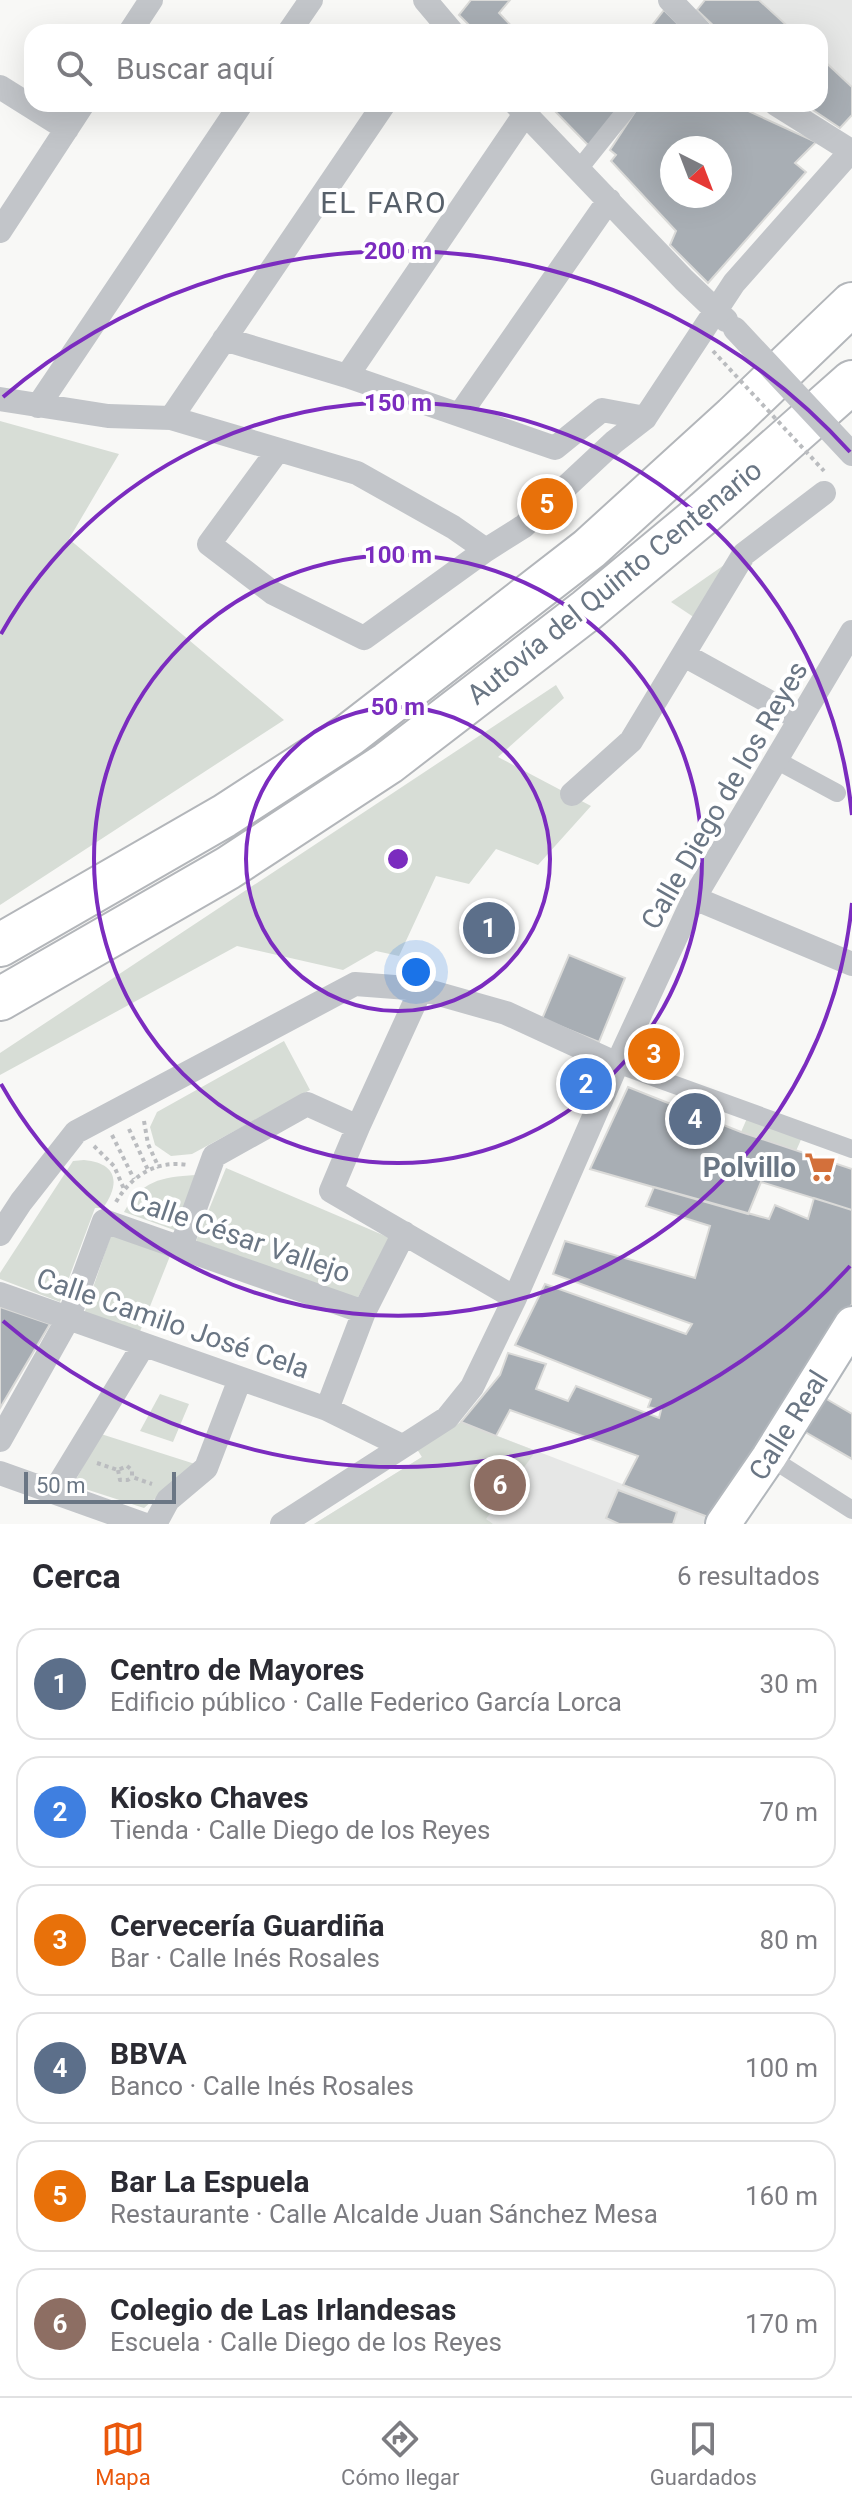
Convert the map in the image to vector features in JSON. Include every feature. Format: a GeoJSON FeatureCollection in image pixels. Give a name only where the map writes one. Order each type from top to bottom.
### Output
{"type":"FeatureCollection","features":[{"type":"Feature","properties":{"kind":"highway","name":"Autovía del Quinto Centenario"},"geometry":{"type":"LineString","coordinates":[[0,945],[224,816],[349,735],[589,549],[852,304]]}},
{"type":"Feature","properties":{"kind":"highway","name":"Autovía del Quinto Centenario"},"geometry":{"type":"LineString","coordinates":[[0,999],[228,868],[388,763],[587,610],[705,512],[852,382]]}},
{"type":"Feature","properties":{"kind":"main road","name":"Calle Real"},"geometry":{"type":"LineString","coordinates":[[723,1524],[852,1324]]}},
{"type":"Feature","properties":{"kind":"street"},"geometry":{"type":"LineString","coordinates":[[135,24],[151,0]]}},
{"type":"Feature","properties":{"kind":"street"},"geometry":{"type":"LineString","coordinates":[[294,24],[311,0]]}},
{"type":"Feature","properties":{"kind":"street"},"geometry":{"type":"LineString","coordinates":[[425,0],[443,21]]}},
{"type":"Feature","properties":{"kind":"street"},"geometry":{"type":"LineString","coordinates":[[670,0],[689,24]]}},
{"type":"Feature","properties":{"kind":"street"},"geometry":{"type":"LineString","coordinates":[[0,87],[24,102]]}},
{"type":"Feature","properties":{"kind":"street"},"geometry":{"type":"LineString","coordinates":[[40,112],[67,129]]}},
{"type":"Feature","properties":{"kind":"street"},"geometry":{"type":"LineString","coordinates":[[0,231],[78,112]]}},
{"type":"Feature","properties":{"kind":"street"},"geometry":{"type":"LineString","coordinates":[[38,406],[236,112]]}},
{"type":"Feature","properties":{"kind":"street"},"geometry":{"type":"LineString","coordinates":[[171,418],[379,112]]}},
{"type":"Feature","properties":{"kind":"street"},"geometry":{"type":"LineString","coordinates":[[347,376],[518,112]]}},
{"type":"Feature","properties":{"kind":"street"},"geometry":{"type":"LineString","coordinates":[[523,112],[852,454]]}},
{"type":"Feature","properties":{"kind":"street"},"geometry":{"type":"LineString","coordinates":[[579,169],[625,112]]}},
{"type":"Feature","properties":{"kind":"street"},"geometry":{"type":"LineString","coordinates":[[278,450],[209,544],[273,593],[364,638],[524,526],[614,442],[645,418],[734,283],[852,151],[789,112]]}},
{"type":"Feature","properties":{"kind":"street"},"geometry":{"type":"LineString","coordinates":[[460,414],[609,200]]}},
{"type":"Feature","properties":{"kind":"street"},"geometry":{"type":"LineString","coordinates":[[224,339],[347,376],[555,448],[602,410],[645,418]]}},
{"type":"Feature","properties":{"kind":"street"},"geometry":{"type":"LineString","coordinates":[[0,399],[108,416],[171,418],[357,473],[453,527],[486,550]]}},
{"type":"Feature","properties":{"kind":"street"},"geometry":{"type":"LineString","coordinates":[[572,794],[631,741],[744,554],[824,482]]}},
{"type":"Feature","properties":{"kind":"street","name":"Calle Diego de los Reyes"},"geometry":{"type":"LineString","coordinates":[[282,1524],[447,1418],[472,1387],[694,898],[852,632]]}},
{"type":"Feature","properties":{"kind":"street"},"geometry":{"type":"LineString","coordinates":[[684,655],[800,719]]}},
{"type":"Feature","properties":{"kind":"street"},"geometry":{"type":"LineString","coordinates":[[776,760],[837,793]]}},
{"type":"Feature","properties":{"kind":"street"},"geometry":{"type":"LineString","coordinates":[[694,898],[852,964]]}},
{"type":"Feature","properties":{"kind":"street"},"geometry":{"type":"LineString","coordinates":[[0,1234],[76,1132],[355,984],[421,989],[506,1013],[617,1064],[852,1149]]}},
{"type":"Feature","properties":{"kind":"street"},"geometry":{"type":"LineString","coordinates":[[421,989],[331,1191],[515,1298]]}},
{"type":"Feature","properties":{"kind":"street"},"geometry":{"type":"LineString","coordinates":[[181,1247],[214,1156],[307,1104],[358,1127]]}},
{"type":"Feature","properties":{"kind":"street","name":"Calle César Vallejo"},"geometry":{"type":"LineString","coordinates":[[68,1319],[104,1221],[364,1312]]}},
{"type":"Feature","properties":{"kind":"street"},"geometry":{"type":"LineString","coordinates":[[327,1409],[364,1312],[404,1233]]}},
{"type":"Feature","properties":{"kind":"street","name":"Calle Camilo José Cela"},"geometry":{"type":"LineString","coordinates":[[0,1294],[327,1409],[402,1446]]}},
{"type":"Feature","properties":{"kind":"street"},"geometry":{"type":"LineString","coordinates":[[0,1440],[68,1319]]}},
{"type":"Feature","properties":{"kind":"street"},"geometry":{"type":"LineString","coordinates":[[54,1492],[143,1346]]}},
{"type":"Feature","properties":{"kind":"street"},"geometry":{"type":"LineString","coordinates":[[155,1524],[168,1500],[206,1468],[240,1379]]}},
{"type":"Feature","properties":{"kind":"street"},"geometry":{"type":"LineString","coordinates":[[769,1457],[852,1510]]}},
{"type":"Feature","properties":{"kind":"street"},"geometry":{"type":"LineString","coordinates":[[0,1473],[143,1524]]}},
{"type":"Feature","properties":{"kind":"path"},"geometry":{"type":"LineString","coordinates":[[713,351],[824,482]]}},
{"type":"Feature","properties":{"kind":"path"},"geometry":{"type":"LineString","coordinates":[[149,1093],[143,1122],[148,1144],[159,1168]]}},
{"type":"Feature","properties":{"kind":"path"},"geometry":{"type":"LineString","coordinates":[[112,1113],[148,1170]]}},
{"type":"Feature","properties":{"kind":"path"},"geometry":{"type":"LineString","coordinates":[[112,1113],[134,1179]]}},
{"type":"Feature","properties":{"kind":"path"},"geometry":{"type":"LineString","coordinates":[[76,1132],[114,1166],[124,1189],[148,1170],[177,1163],[210,1168]]}},
{"type":"Feature","properties":{"kind":"path"},"geometry":{"type":"LineString","coordinates":[[87,1460],[118,1470],[127,1466],[132,1470],[132,1477]]}},
{"type":"Feature","properties":{"kind":"path"},"geometry":{"type":"LineString","coordinates":[[118,1470],[120,1480],[132,1477]]}},
{"type":"Feature","properties":{"kind":"path"},"geometry":{"type":"LineString","coordinates":[[132,1477],[155,1485]]}},
{"type":"Feature","properties":{"kind":"shaded area"},"geometry":{"type":"Polygon","coordinates":[[[760,0],[852,0],[852,87],[828,64],[828,24],[786,24],[760,0]]]}},
{"type":"Feature","properties":{"kind":"shaded area"},"geometry":{"type":"Polygon","coordinates":[[[0,421],[119,454],[69,539],[284,720],[0,905],[0,421]]]}},
{"type":"Feature","properties":{"kind":"shaded area"},"geometry":{"type":"Polygon","coordinates":[[[727,563],[695,618],[671,602],[727,563]]]}},
{"type":"Feature","properties":{"kind":"shaded area"},"geometry":{"type":"Polygon","coordinates":[[[556,685],[564,698],[498,757],[591,806],[538,865],[496,849],[469,884],[436,876],[399,956],[376,951],[343,970],[237,946],[0,1075],[0,1053],[556,685]]]}},
{"type":"Feature","properties":{"kind":"shaded area"},"geometry":{"type":"Polygon","coordinates":[[[284,1041],[310,1090],[192,1154],[171,1156],[155,1145],[150,1127],[157,1112],[284,1041]]]}},
{"type":"Feature","properties":{"kind":"shaded area"},"geometry":{"type":"Polygon","coordinates":[[[752,1107],[807,1126],[796,1151],[741,1132],[752,1107]]]}},
{"type":"Feature","properties":{"kind":"shaded area"},"geometry":{"type":"Polygon","coordinates":[[[84,1160],[103,1165],[113,1176],[114,1183],[103,1208],[95,1208],[60,1302],[0,1279],[0,1273],[73,1161],[84,1160]]]}},
{"type":"Feature","properties":{"kind":"shaded area"},"geometry":{"type":"Polygon","coordinates":[[[226,1168],[390,1238],[357,1299],[196,1241],[226,1168]]]}},
{"type":"Feature","properties":{"kind":"shaded area"},"geometry":{"type":"Polygon","coordinates":[[[195,1175],[177,1231],[124,1212],[145,1187],[162,1179],[195,1175]]]}},
{"type":"Feature","properties":{"kind":"shaded area"},"geometry":{"type":"Polygon","coordinates":[[[111,1235],[170,1256],[139,1334],[84,1314],[111,1235]]]}},
{"type":"Feature","properties":{"kind":"shaded area"},"geometry":{"type":"Polygon","coordinates":[[[160,1394],[189,1404],[173,1442],[140,1431],[160,1394]]]}},
{"type":"Feature","properties":{"kind":"shaded area"},"geometry":{"type":"Polygon","coordinates":[[[461,1422],[708,1517],[703,1524],[314,1524],[422,1457],[417,1449],[461,1422]]]}},
{"type":"Feature","properties":{"kind":"shaded area"},"geometry":{"type":"Polygon","coordinates":[[[461,1422],[536,1451],[486,1519],[493,1524],[314,1524],[422,1457],[417,1449],[461,1422]]]}},
{"type":"Feature","properties":{"kind":"shaded area"},"geometry":{"type":"Polygon","coordinates":[[[101,1434],[195,1464],[144,1508],[73,1485],[101,1434]]]}},
{"type":"Feature","properties":{"kind":"building"},"geometry":{"type":"Polygon","coordinates":[[[471,0],[510,0],[499,13],[509,24],[468,24],[459,15],[471,0]]]}},
{"type":"Feature","properties":{"kind":"building"},"geometry":{"type":"Polygon","coordinates":[[[705,0],[759,0],[785,24],[712,24],[697,10],[705,0]]]}},
{"type":"Feature","properties":{"kind":"building"},"geometry":{"type":"Polygon","coordinates":[[[664,10],[678,24],[653,24],[664,10]]]}},
{"type":"Feature","properties":{"kind":"building"},"geometry":{"type":"Polygon","coordinates":[[[828,64],[852,87],[852,115],[840,128],[816,112],[828,112],[828,64]]]}},
{"type":"Feature","properties":{"kind":"building"},"geometry":{"type":"Polygon","coordinates":[[[556,112],[617,112],[589,146],[556,112]]]}},
{"type":"Feature","properties":{"kind":"building"},"geometry":{"type":"Polygon","coordinates":[[[635,112],[750,112],[816,142],[795,163],[806,172],[708,283],[670,245],[676,231],[611,161],[616,155],[610,150],[635,112]]]}},
{"type":"Feature","properties":{"kind":"building"},"geometry":{"type":"Polygon","coordinates":[[[569,955],[625,978],[599,1042],[542,1019],[569,955]]]}},
{"type":"Feature","properties":{"kind":"building"},"geometry":{"type":"Polygon","coordinates":[[[628,1087],[741,1132],[852,1169],[852,1210],[761,1182],[748,1214],[590,1169],[628,1087]]]}},
{"type":"Feature","properties":{"kind":"building"},"geometry":{"type":"Polygon","coordinates":[[[654,1187],[769,1219],[775,1205],[808,1219],[814,1198],[852,1210],[852,1304],[708,1517],[623,1485],[638,1456],[510,1410],[496,1436],[461,1422],[500,1375],[508,1353],[546,1364],[536,1389],[568,1401],[576,1386],[659,1418],[661,1410],[648,1407],[651,1399],[515,1345],[545,1284],[686,1334],[692,1324],[553,1274],[565,1241],[695,1278],[710,1226],[646,1206],[654,1187]]]}},
{"type":"Feature","properties":{"kind":"building"},"geometry":{"type":"Polygon","coordinates":[[[0,1307],[50,1324],[0,1408],[0,1307]]]}},
{"type":"Feature","properties":{"kind":"building"},"geometry":{"type":"Polygon","coordinates":[[[823,1397],[852,1414],[852,1459],[800,1429],[823,1397]]]}},
{"type":"Feature","properties":{"kind":"building"},"geometry":{"type":"Polygon","coordinates":[[[618,1490],[677,1512],[673,1524],[619,1524],[606,1518],[618,1490]]]}},
{"type":"Feature","properties":{"kind":"place","name":"Bar La Espuela"},"geometry":{"type":"Point","coordinates":[547,504]}},
{"type":"Feature","properties":{"kind":"place","name":"Centro de Mayores"},"geometry":{"type":"Point","coordinates":[489,928]}},
{"type":"Feature","properties":{"kind":"place","name":"Cervecería Guardiña"},"geometry":{"type":"Point","coordinates":[654,1054]}},
{"type":"Feature","properties":{"kind":"place","name":"Kiosko Chaves"},"geometry":{"type":"Point","coordinates":[586,1084]}},
{"type":"Feature","properties":{"kind":"place","name":"BBVA"},"geometry":{"type":"Point","coordinates":[695,1119]}},
{"type":"Feature","properties":{"kind":"place","name":"Polvillo"},"geometry":{"type":"Point","coordinates":[820,1167]}},
{"type":"Feature","properties":{"kind":"place","name":"Colegio de Las Irlandesas"},"geometry":{"type":"Point","coordinates":[500,1485]}},
{"type":"Feature","properties":{"kind":"district","name":"EL FARO"},"geometry":{"type":"Point","coordinates":[384,203]}}]}
